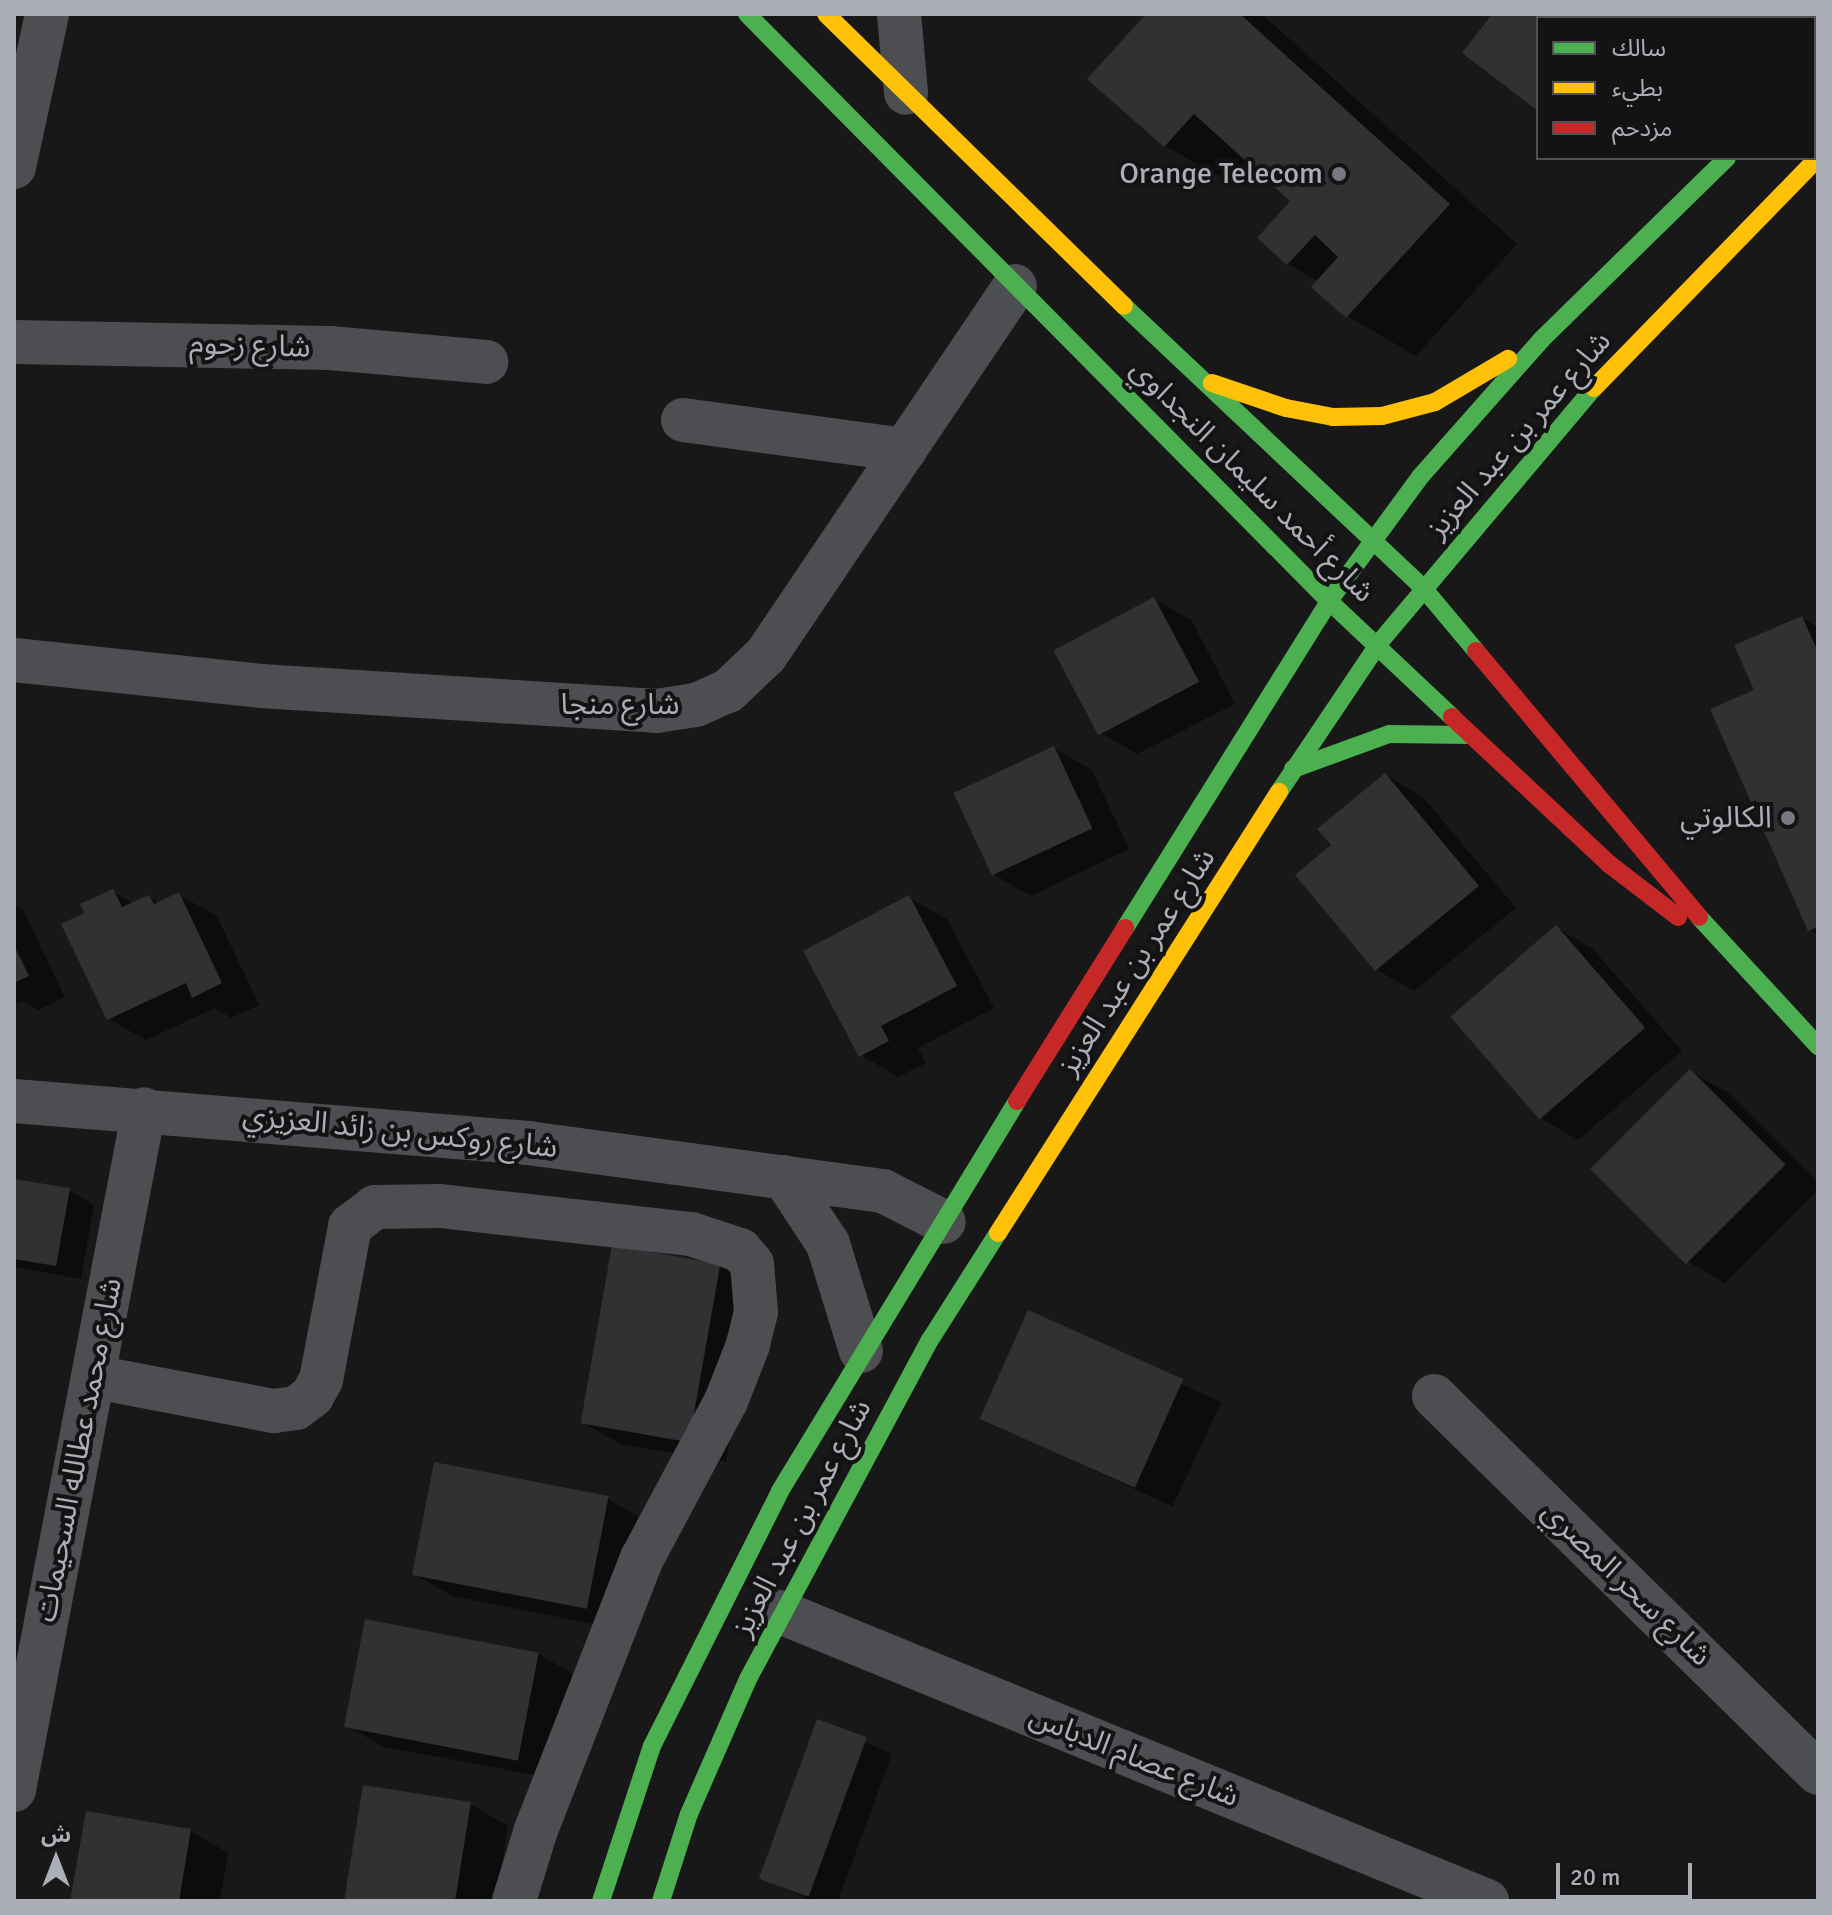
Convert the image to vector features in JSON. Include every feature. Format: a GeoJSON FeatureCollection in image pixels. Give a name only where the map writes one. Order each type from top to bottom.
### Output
{"type":"FeatureCollection","features":[{"type":"Feature","properties":{"kind":"street"},"geometry":{"type":"LineString","coordinates":[[14,167],[47,14]]}},
{"type":"Feature","properties":{"kind":"street","name":"شارع أحمد سليمان النجداوي"},"geometry":{"type":"LineString","coordinates":[[747,14],[1329,601],[1379,643],[1470,735],[1609,864],[1739,965]]}},
{"type":"Feature","properties":{"kind":"street","name":"شارع أحمد سليمان النجداوي"},"geometry":{"type":"LineString","coordinates":[[826,14],[1197,377],[1424,589],[1739,965],[1818,1046]]}},
{"type":"Feature","properties":{"kind":"street"},"geometry":{"type":"LineString","coordinates":[[899,14],[906,93]]}},
{"type":"Feature","properties":{"kind":"street","name":"شارع عمر بن عبد العزيز"},"geometry":{"type":"LineString","coordinates":[[661,1901],[689,1814],[780,1612],[930,1340],[1293,769],[1379,643],[1563,420],[1818,158]]}},
{"type":"Feature","properties":{"kind":"street","name":"شارع عمر بن عبد العزيز"},"geometry":{"type":"LineString","coordinates":[[601,1901],[652,1746],[694,1654],[861,1351],[1329,601],[1370,540],[1541,340],[1725,160]]}},
{"type":"Feature","properties":{"kind":"street","name":"شارع منجا"},"geometry":{"type":"LineString","coordinates":[[14,660],[339,691],[656,711],[696,705],[728,691],[766,655],[1015,286]]}},
{"type":"Feature","properties":{"kind":"street"},"geometry":{"type":"LineString","coordinates":[[1197,377],[1286,408],[1333,417],[1382,416],[1435,402],[1541,340]]}},
{"type":"Feature","properties":{"kind":"street","name":"شارع زحوم"},"geometry":{"type":"LineString","coordinates":[[14,342],[330,348],[486,362]]}},
{"type":"Feature","properties":{"kind":"street"},"geometry":{"type":"LineString","coordinates":[[683,420],[905,450]]}},
{"type":"Feature","properties":{"kind":"street"},"geometry":{"type":"LineString","coordinates":[[1293,769],[1389,734],[1441,731],[1470,735]]}},
{"type":"Feature","properties":{"kind":"street","name":"شارع روكس بن زائد العزيزي"},"geometry":{"type":"LineString","coordinates":[[14,1101],[144,1109],[528,1143],[883,1191],[944,1222]]}},
{"type":"Feature","properties":{"kind":"street","name":"شارع محمد عطالله السحيمات"},"geometry":{"type":"LineString","coordinates":[[14,1790],[33,1581],[95,1377],[144,1109]]}},
{"type":"Feature","properties":{"kind":"street"},"geometry":{"type":"LineString","coordinates":[[784,1177],[828,1244],[861,1351]]}},
{"type":"Feature","properties":{"kind":"street"},"geometry":{"type":"LineString","coordinates":[[95,1377],[274,1411],[296,1408],[312,1396],[321,1380],[350,1226],[360,1213],[375,1207],[440,1206],[664,1229],[720,1240],[752,1264],[757,1297],[748,1345],[726,1401],[642,1558],[535,1833],[514,1901]]}},
{"type":"Feature","properties":{"kind":"street","name":"شارع سحر المصري"},"geometry":{"type":"LineString","coordinates":[[1434,1396],[1818,1773]]}},
{"type":"Feature","properties":{"kind":"street","name":"شارع عصام الدباس"},"geometry":{"type":"LineString","coordinates":[[780,1612],[1487,1901]]}},
{"type":"Feature","properties":{"kind":"building","name":"Orange Telecom"},"geometry":{"type":"Polygon","coordinates":[[[1146,14],[1240,14],[1450,204],[1346,318],[1311,287],[1338,257],[1315,235],[1287,265],[1257,238],[1290,201],[1194,114],[1164,147],[1087,79],[1146,14]]]}},
{"type":"Feature","properties":{"kind":"building"},"geometry":{"type":"Polygon","coordinates":[[[1492,14],[1622,16],[1536,16],[1536,109],[1462,53],[1492,14]]]}},
{"type":"Feature","properties":{"kind":"building"},"geometry":{"type":"Polygon","coordinates":[[[1154,597],[1199,682],[1098,735],[1053,651],[1154,597]]]}},
{"type":"Feature","properties":{"kind":"building","name":"الكالوتي"},"geometry":{"type":"Polygon","coordinates":[[[1802,616],[1818,652],[1818,927],[1808,931],[1710,709],[1754,690],[1734,645],[1802,616]]]}},
{"type":"Feature","properties":{"kind":"building"},"geometry":{"type":"Polygon","coordinates":[[[1054,746],[1092,828],[992,875],[953,793],[1054,746]]]}},
{"type":"Feature","properties":{"kind":"building"},"geometry":{"type":"Polygon","coordinates":[[[1385,773],[1479,886],[1375,971],[1295,875],[1331,845],[1317,829],[1385,773]]]}},
{"type":"Feature","properties":{"kind":"building"},"geometry":{"type":"Polygon","coordinates":[[[113,889],[122,907],[149,895],[154,904],[179,892],[222,983],[192,998],[186,983],[107,1020],[61,924],[84,913],[80,904],[113,889]]]}},
{"type":"Feature","properties":{"kind":"building"},"geometry":{"type":"Polygon","coordinates":[[[909,895],[957,986],[881,1026],[889,1041],[859,1057],[803,951],[909,895]]]}},
{"type":"Feature","properties":{"kind":"building"},"geometry":{"type":"Polygon","coordinates":[[[1556,925],[1645,1028],[1540,1119],[1450,1017],[1556,925]]]}},
{"type":"Feature","properties":{"kind":"building"},"geometry":{"type":"Polygon","coordinates":[[[14,945],[29,976],[14,983],[14,945]]]}},
{"type":"Feature","properties":{"kind":"building"},"geometry":{"type":"Polygon","coordinates":[[[1690,1069],[1785,1164],[1686,1264],[1590,1169],[1690,1069]]]}},
{"type":"Feature","properties":{"kind":"building"},"geometry":{"type":"Polygon","coordinates":[[[14,1179],[70,1188],[56,1266],[14,1259],[14,1179]]]}},
{"type":"Feature","properties":{"kind":"building"},"geometry":{"type":"Polygon","coordinates":[[[612,1245],[720,1264],[689,1442],[581,1423],[612,1245]]]}},
{"type":"Feature","properties":{"kind":"building"},"geometry":{"type":"Polygon","coordinates":[[[1028,1310],[1183,1379],[1135,1488],[980,1419],[1028,1310]]]}},
{"type":"Feature","properties":{"kind":"building"},"geometry":{"type":"Polygon","coordinates":[[[434,1462],[609,1496],[587,1609],[412,1575],[434,1462]]]}},
{"type":"Feature","properties":{"kind":"building"},"geometry":{"type":"Polygon","coordinates":[[[365,1619],[539,1653],[518,1761],[344,1727],[365,1619]]]}},
{"type":"Feature","properties":{"kind":"building"},"geometry":{"type":"Polygon","coordinates":[[[817,1719],[867,1737],[809,1897],[759,1879],[817,1719]]]}},
{"type":"Feature","properties":{"kind":"building"},"geometry":{"type":"Polygon","coordinates":[[[363,1785],[471,1802],[455,1901],[344,1901],[363,1785]]]}},
{"type":"Feature","properties":{"kind":"building"},"geometry":{"type":"Polygon","coordinates":[[[86,1811],[191,1829],[179,1901],[70,1901],[86,1811]]]}},
{"type":"Feature","properties":{"kind":"traffic: fast"},"geometry":{"type":"LineString","coordinates":[[747,14],[1329,601],[1452,717]]}},
{"type":"Feature","properties":{"kind":"traffic: fast"},"geometry":{"type":"LineString","coordinates":[[1125,928],[1329,601],[1420,477],[1541,340],[1725,160]]}},
{"type":"Feature","properties":{"kind":"traffic: fast"},"geometry":{"type":"LineString","coordinates":[[1124,306],[1424,589],[1476,651]]}},
{"type":"Feature","properties":{"kind":"traffic: fast"},"geometry":{"type":"LineString","coordinates":[[1279,792],[1379,643],[1594,388]]}},
{"type":"Feature","properties":{"kind":"traffic: fast"},"geometry":{"type":"LineString","coordinates":[[1293,769],[1389,734],[1470,735]]}},
{"type":"Feature","properties":{"kind":"traffic: fast"},"geometry":{"type":"LineString","coordinates":[[1699,917],[1818,1046]]}},
{"type":"Feature","properties":{"kind":"traffic: fast"},"geometry":{"type":"LineString","coordinates":[[601,1901],[652,1746],[780,1491],[1017,1101]]}},
{"type":"Feature","properties":{"kind":"traffic: fast"},"geometry":{"type":"LineString","coordinates":[[661,1901],[689,1814],[748,1679],[930,1340],[998,1233]]}},
{"type":"Feature","properties":{"kind":"traffic: slow"},"geometry":{"type":"LineString","coordinates":[[826,14],[1124,306]]}},
{"type":"Feature","properties":{"kind":"traffic: slow"},"geometry":{"type":"LineString","coordinates":[[1594,388],[1818,158]]}},
{"type":"Feature","properties":{"kind":"traffic: slow"},"geometry":{"type":"LineString","coordinates":[[1212,383],[1286,408],[1333,417],[1382,416],[1435,402],[1508,359]]}},
{"type":"Feature","properties":{"kind":"traffic: slow"},"geometry":{"type":"LineString","coordinates":[[998,1233],[1279,792]]}},
{"type":"Feature","properties":{"kind":"traffic: jam"},"geometry":{"type":"LineString","coordinates":[[1476,651],[1699,917]]}},
{"type":"Feature","properties":{"kind":"traffic: jam"},"geometry":{"type":"LineString","coordinates":[[1452,717],[1609,864],[1678,917]]}},
{"type":"Feature","properties":{"kind":"traffic: jam"},"geometry":{"type":"LineString","coordinates":[[1017,1101],[1125,928]]}},
{"type":"Feature","properties":{"kind":"place","name":"Orange Telecom"},"geometry":{"type":"Point","coordinates":[1339,174]}},
{"type":"Feature","properties":{"kind":"place","name":"الكالوتي"},"geometry":{"type":"Point","coordinates":[1788,818]}}]}
